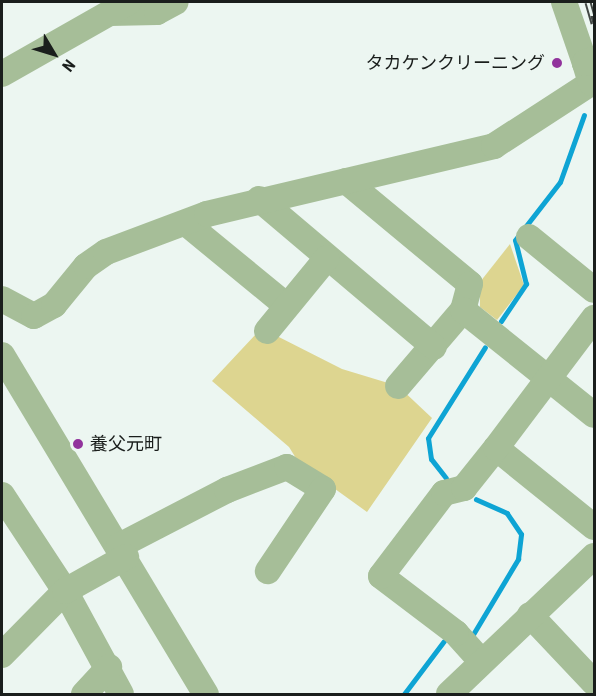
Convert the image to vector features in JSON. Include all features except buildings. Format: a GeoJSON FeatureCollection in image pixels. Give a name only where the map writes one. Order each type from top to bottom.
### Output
{"type":"FeatureCollection","features":[{"type":"Feature","properties":{"kind":"street"},"geometry":{"type":"LineString","coordinates":[[2,74],[120,5],[157,12],[176,2]]}},
{"type":"Feature","properties":{"kind":"street"},"geometry":{"type":"LineString","coordinates":[[2,299],[34,316],[54,304],[86,266],[106,252],[259,199],[495,146],[591,75],[564,2]]}},
{"type":"Feature","properties":{"kind":"street"},"geometry":{"type":"LineString","coordinates":[[345,181],[470,284],[463,310],[434,347],[398,386]]}},
{"type":"Feature","properties":{"kind":"street"},"geometry":{"type":"LineString","coordinates":[[259,199],[434,347]]}},
{"type":"Feature","properties":{"kind":"street"},"geometry":{"type":"LineString","coordinates":[[187,224],[287,306]]}},
{"type":"Feature","properties":{"kind":"street"},"geometry":{"type":"LineString","coordinates":[[529,237],[594,290]]}},
{"type":"Feature","properties":{"kind":"street"},"geometry":{"type":"LineString","coordinates":[[267,331],[327,258]]}},
{"type":"Feature","properties":{"kind":"street"},"geometry":{"type":"LineString","coordinates":[[463,310],[594,415]]}},
{"type":"Feature","properties":{"kind":"street"},"geometry":{"type":"LineString","coordinates":[[481,661],[456,633],[381,576],[444,493],[464,488],[496,448],[546,377],[594,318]]}},
{"type":"Feature","properties":{"kind":"street"},"geometry":{"type":"LineString","coordinates":[[2,355],[123,552],[206,694]]}},
{"type":"Feature","properties":{"kind":"street"},"geometry":{"type":"LineString","coordinates":[[496,448],[594,528]]}},
{"type":"Feature","properties":{"kind":"street"},"geometry":{"type":"LineString","coordinates":[[2,656],[65,591],[123,552],[227,490],[287,467],[323,489],[268,571]]}},
{"type":"Feature","properties":{"kind":"street"},"geometry":{"type":"LineString","coordinates":[[2,495],[65,591],[122,694]]}},
{"type":"Feature","properties":{"kind":"street"},"geometry":{"type":"LineString","coordinates":[[449,694],[530,615],[591,566]]}},
{"type":"Feature","properties":{"kind":"street"},"geometry":{"type":"LineString","coordinates":[[530,615],[594,683]]}},
{"type":"Feature","properties":{"kind":"street"},"geometry":{"type":"LineString","coordinates":[[84,694],[109,667]]}},
{"type":"Feature","properties":{"kind":"shaded area"},"geometry":{"type":"Polygon","coordinates":[[[510,244],[524,285],[497,320],[480,307],[480,282],[510,244]]]}},
{"type":"Feature","properties":{"kind":"shaded area"},"geometry":{"type":"Polygon","coordinates":[[[267,331],[342,369],[398,386],[432,418],[367,512],[299,463],[289,447],[212,381],[256,334],[267,331]]]}},
{"type":"Feature","properties":{"kind":"waterway"},"geometry":{"type":"LineString","coordinates":[[501,321],[526,284],[515,240],[560,182],[584,115]]}},
{"type":"Feature","properties":{"kind":"waterway"},"geometry":{"type":"LineString","coordinates":[[446,478],[431,459],[428,438],[485,347]]}},
{"type":"Feature","properties":{"kind":"waterway"},"geometry":{"type":"LineString","coordinates":[[472,636],[518,559],[521,534],[507,513],[476,499]]}},
{"type":"Feature","properties":{"kind":"waterway"},"geometry":{"type":"LineString","coordinates":[[404,694],[444,641]]}},
{"type":"Feature","properties":{"kind":"railway"},"geometry":{"type":"LineString","coordinates":[[588,2],[594,23]]}},
{"type":"Feature","properties":{"kind":"place","name":"タカケンクリーニング"},"geometry":{"type":"Point","coordinates":[557,63]}},
{"type":"Feature","properties":{"kind":"place","name":"養父元町"},"geometry":{"type":"Point","coordinates":[78,444]}}]}
